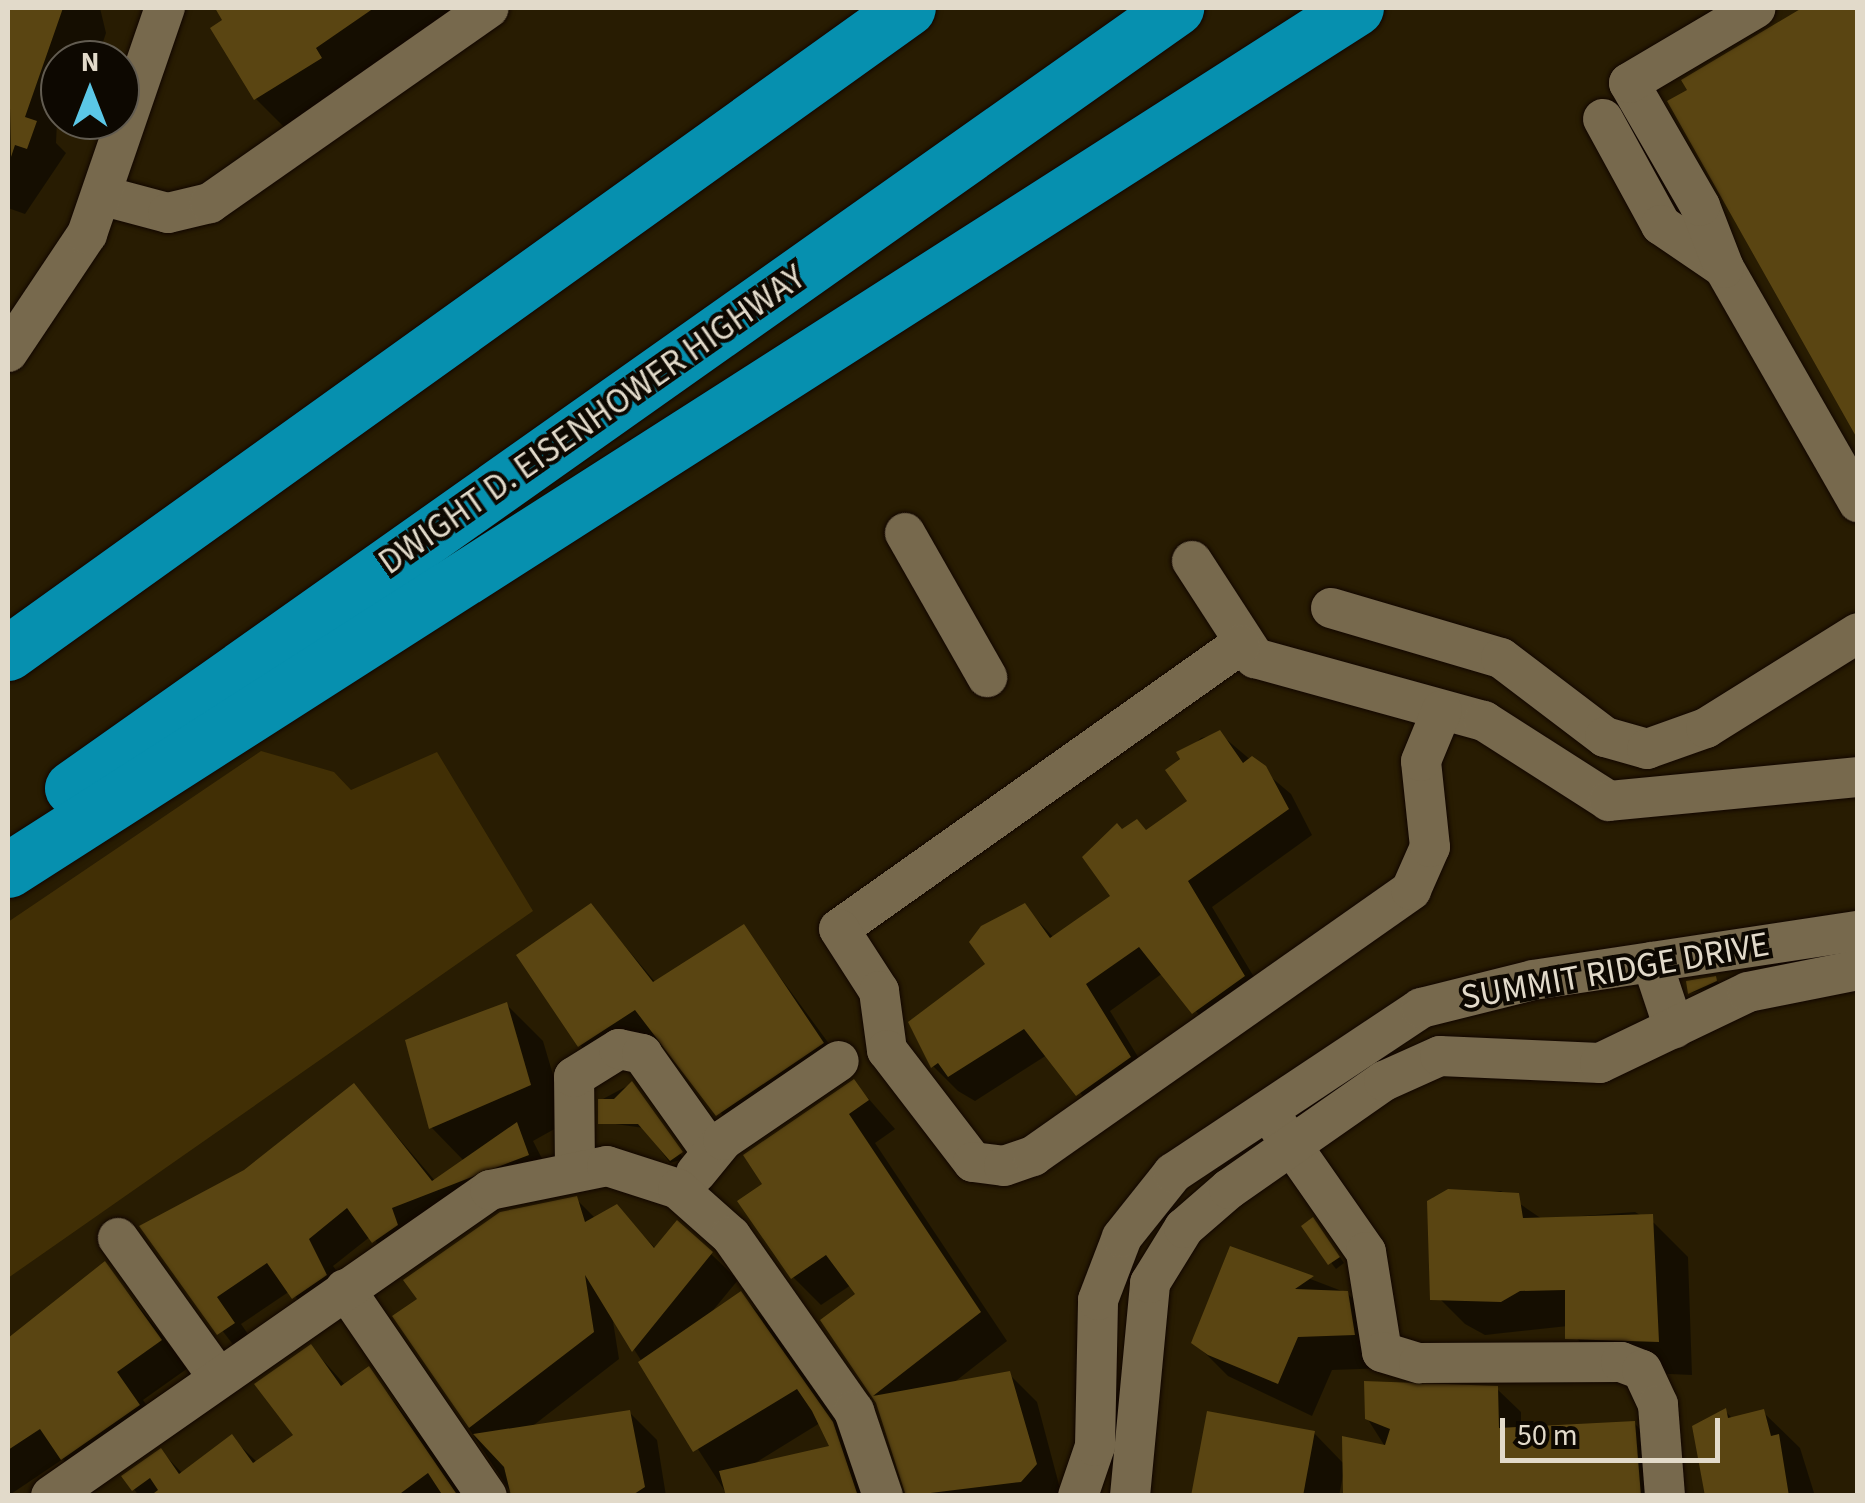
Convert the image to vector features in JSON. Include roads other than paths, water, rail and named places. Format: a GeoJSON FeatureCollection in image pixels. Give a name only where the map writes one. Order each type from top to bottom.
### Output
{"type":"FeatureCollection","features":[{"type":"Feature","properties":{"kind":"highway","name":"DWIGHT D. EISENHOWER HIGHWAY"},"geometry":{"type":"LineString","coordinates":[[8,832],[1176,8]]}},
{"type":"Feature","properties":{"kind":"highway"},"geometry":{"type":"LineString","coordinates":[[8,870],[1356,8]]}},
{"type":"Feature","properties":{"kind":"highway"},"geometry":{"type":"LineString","coordinates":[[8,653],[902,11]]}},
{"type":"Feature","properties":{"kind":"street"},"geometry":{"type":"LineString","coordinates":[[8,352],[57,287],[104,196],[165,8]]}},
{"type":"Feature","properties":{"kind":"street"},"geometry":{"type":"LineString","coordinates":[[104,196],[168,213],[210,203],[489,8]]}},
{"type":"Feature","properties":{"kind":"street"},"geometry":{"type":"LineString","coordinates":[[1756,8],[1629,83],[1700,206],[1724,268],[1858,502]]}},
{"type":"Feature","properties":{"kind":"street"},"geometry":{"type":"LineString","coordinates":[[1603,120],[1661,225],[1724,268]]}},
{"type":"Feature","properties":{"kind":"street"},"geometry":{"type":"LineString","coordinates":[[904,533],[987,678]]}},
{"type":"Feature","properties":{"kind":"street"},"geometry":{"type":"LineString","coordinates":[[1192,561],[1240,644],[1272,666],[1501,728],[1569,783],[1619,803],[1858,777]]}},
{"type":"Feature","properties":{"kind":"street"},"geometry":{"type":"LineString","coordinates":[[1330,608],[1501,658],[1605,737],[1647,750],[1706,728],[1852,650]]}},
{"type":"Feature","properties":{"kind":"street"},"geometry":{"type":"LineString","coordinates":[[1240,644],[839,930],[879,991],[887,1050],[973,1162],[1004,1166],[1033,1156],[1411,890],[1430,847],[1420,761],[1442,710]]}},
{"type":"Feature","properties":{"kind":"street"},"geometry":{"type":"LineString","coordinates":[[1442,710],[1552,802],[1602,824],[1651,829],[1858,796]]}},
{"type":"Feature","properties":{"kind":"street","name":"SUMMIT RIDGE DRIVE"},"geometry":{"type":"LineString","coordinates":[[1078,1496],[1095,1446],[1098,1300],[1122,1237],[1157,1186],[1266,1108],[1421,1008],[1652,962],[1858,932]]}},
{"type":"Feature","properties":{"kind":"street"},"geometry":{"type":"LineString","coordinates":[[1652,962],[1674,1028]]}},
{"type":"Feature","properties":{"kind":"street","name":"SUMMIT RIDGE DRIVE"},"geometry":{"type":"LineString","coordinates":[[1130,1496],[1150,1283],[1204,1208],[1384,1081],[1440,1056],[1600,1063],[1748,992],[1858,970]]}},
{"type":"Feature","properties":{"kind":"street"},"geometry":{"type":"LineString","coordinates":[[576,1168],[574,1078],[619,1048],[642,1054],[710,1152]]}},
{"type":"Feature","properties":{"kind":"street"},"geometry":{"type":"LineString","coordinates":[[684,1193],[710,1152],[839,1061]]}},
{"type":"Feature","properties":{"kind":"street"},"geometry":{"type":"LineString","coordinates":[[1266,1108],[1366,1252],[1382,1352],[1419,1363],[1621,1362],[1642,1370],[1658,1406],[1665,1496]]}},
{"type":"Feature","properties":{"kind":"street"},"geometry":{"type":"LineString","coordinates":[[71,1490],[218,1378],[490,1190],[576,1168],[651,1176],[684,1193],[732,1236],[827,1367],[871,1449],[883,1496]]}},
{"type":"Feature","properties":{"kind":"street"},"geometry":{"type":"LineString","coordinates":[[118,1238],[218,1378]]}},
{"type":"Feature","properties":{"kind":"street"},"geometry":{"type":"LineString","coordinates":[[344,1289],[487,1496]]}}]}
